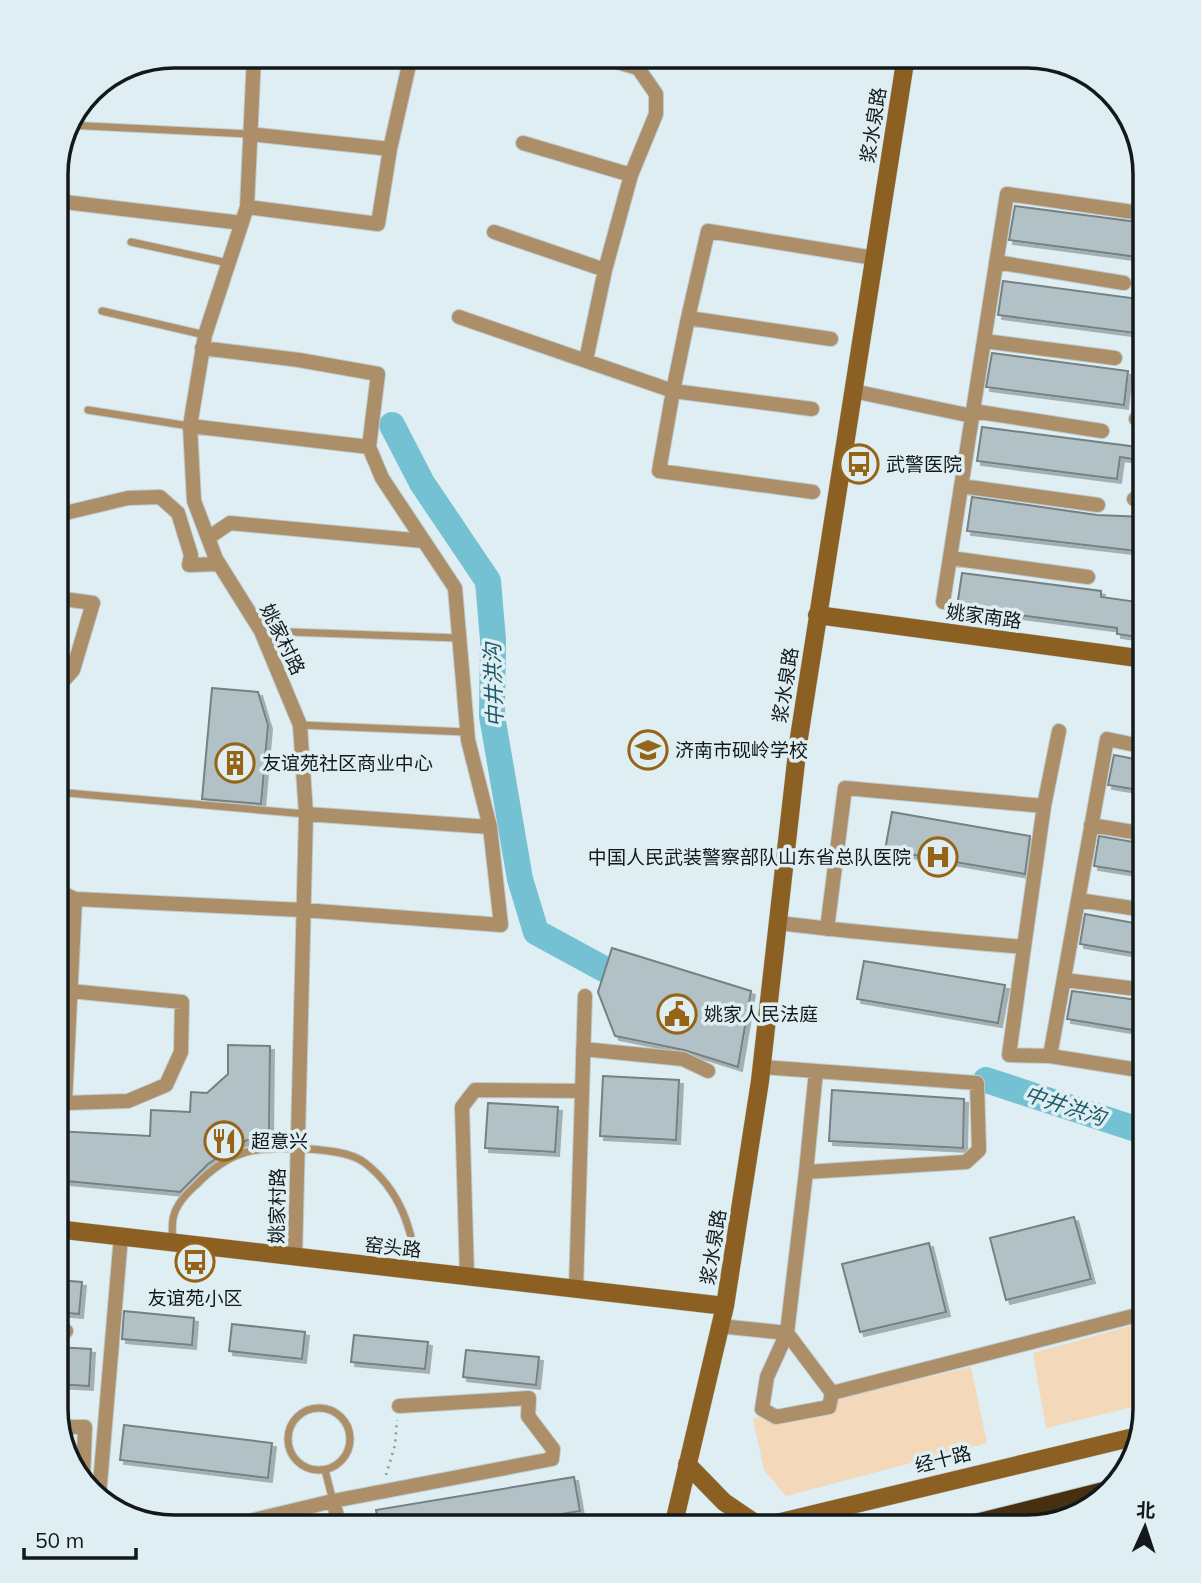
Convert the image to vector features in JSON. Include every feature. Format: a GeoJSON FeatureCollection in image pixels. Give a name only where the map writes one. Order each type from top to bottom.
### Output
{"type":"FeatureCollection","features":[{"type":"Feature","properties":{"kind":"highway"},"geometry":{"type":"LineString","coordinates":[[1014,1515],[1084,1497]]}},
{"type":"Feature","properties":{"kind":"main road","name":"浆水泉路"},"geometry":{"type":"LineString","coordinates":[[676,1515],[726,1306],[762,1067],[798,744],[904,68]]}},
{"type":"Feature","properties":{"kind":"main road","name":"姚家南路"},"geometry":{"type":"LineString","coordinates":[[817,615],[1133,657]]}},
{"type":"Feature","properties":{"kind":"main road","name":"窑头路"},"geometry":{"type":"LineString","coordinates":[[68,1230],[726,1306]]}},
{"type":"Feature","properties":{"kind":"main road","name":"经十路"},"geometry":{"type":"LineString","coordinates":[[810,1515],[1128,1438]]}},
{"type":"Feature","properties":{"kind":"main road"},"geometry":{"type":"LineString","coordinates":[[687,1464],[724,1502],[743,1515]]}},
{"type":"Feature","properties":{"kind":"street","name":"姚家村路"},"geometry":{"type":"LineString","coordinates":[[253,68],[247,207],[204,341],[190,426],[194,501],[219,564],[261,631],[300,725],[306,814],[295,1257]]}},
{"type":"Feature","properties":{"kind":"street"},"geometry":{"type":"LineString","coordinates":[[247,207],[378,224],[407,68]]}},
{"type":"Feature","properties":{"kind":"street"},"geometry":{"type":"LineString","coordinates":[[586,360],[605,270],[631,175],[656,114],[656,94],[639,68]]}},
{"type":"Feature","properties":{"kind":"street"},"geometry":{"type":"LineString","coordinates":[[250,134],[390,149]]}},
{"type":"Feature","properties":{"kind":"street"},"geometry":{"type":"LineString","coordinates":[[523,143],[631,175]]}},
{"type":"Feature","properties":{"kind":"street"},"geometry":{"type":"LineString","coordinates":[[943,603],[1007,194],[1133,212]]}},
{"type":"Feature","properties":{"kind":"street"},"geometry":{"type":"LineString","coordinates":[[68,202],[242,223]]}},
{"type":"Feature","properties":{"kind":"street"},"geometry":{"type":"LineString","coordinates":[[813,492],[659,471],[673,391],[708,231],[874,258]]}},
{"type":"Feature","properties":{"kind":"street"},"geometry":{"type":"LineString","coordinates":[[494,232],[605,270]]}},
{"type":"Feature","properties":{"kind":"street"},"geometry":{"type":"LineString","coordinates":[[996,262],[1124,283]]}},
{"type":"Feature","properties":{"kind":"street"},"geometry":{"type":"LineString","coordinates":[[459,317],[673,391],[812,409]]}},
{"type":"Feature","properties":{"kind":"street"},"geometry":{"type":"LineString","coordinates":[[688,318],[831,338]]}},
{"type":"Feature","properties":{"kind":"street"},"geometry":{"type":"LineString","coordinates":[[68,896],[75,899],[303,910],[501,925],[490,827],[467,732],[455,588],[382,478],[369,447],[378,374],[204,341]]}},
{"type":"Feature","properties":{"kind":"street"},"geometry":{"type":"LineString","coordinates":[[984,341],[1115,358]]}},
{"type":"Feature","properties":{"kind":"street"},"geometry":{"type":"LineString","coordinates":[[853,391],[973,414],[1102,431]]}},
{"type":"Feature","properties":{"kind":"street"},"geometry":{"type":"LineString","coordinates":[[190,426],[369,447]]}},
{"type":"Feature","properties":{"kind":"street"},"geometry":{"type":"LineString","coordinates":[[961,486],[1098,505]]}},
{"type":"Feature","properties":{"kind":"street"},"geometry":{"type":"LineString","coordinates":[[68,512],[128,498],[160,497],[178,513],[191,555],[189,565],[219,564]]}},
{"type":"Feature","properties":{"kind":"street"},"geometry":{"type":"LineString","coordinates":[[208,538],[230,523],[424,541]]}},
{"type":"Feature","properties":{"kind":"street"},"geometry":{"type":"LineString","coordinates":[[950,558],[1088,577]]}},
{"type":"Feature","properties":{"kind":"street"},"geometry":{"type":"LineString","coordinates":[[68,600],[93,603],[73,670],[68,676]]}},
{"type":"Feature","properties":{"kind":"street"},"geometry":{"type":"LineString","coordinates":[[1059,732],[1044,806],[1009,1055],[1050,1056],[1133,1069]]}},
{"type":"Feature","properties":{"kind":"street"},"geometry":{"type":"LineString","coordinates":[[1050,1056],[1107,739],[1133,744]]}},
{"type":"Feature","properties":{"kind":"street"},"geometry":{"type":"LineString","coordinates":[[827,929],[845,788],[1044,806]]}},
{"type":"Feature","properties":{"kind":"street"},"geometry":{"type":"LineString","coordinates":[[306,814],[490,827]]}},
{"type":"Feature","properties":{"kind":"street"},"geometry":{"type":"LineString","coordinates":[[1091,825],[1133,832]]}},
{"type":"Feature","properties":{"kind":"street"},"geometry":{"type":"LineString","coordinates":[[68,952],[75,899]]}},
{"type":"Feature","properties":{"kind":"street"},"geometry":{"type":"LineString","coordinates":[[1078,900],[1133,908]]}},
{"type":"Feature","properties":{"kind":"street"},"geometry":{"type":"LineString","coordinates":[[779,923],[1024,947]]}},
{"type":"Feature","properties":{"kind":"street"},"geometry":{"type":"LineString","coordinates":[[1064,980],[1133,989]]}},
{"type":"Feature","properties":{"kind":"street"},"geometry":{"type":"LineString","coordinates":[[68,991],[181,1002],[181,1052],[166,1085],[128,1101],[68,1103]]}},
{"type":"Feature","properties":{"kind":"street"},"geometry":{"type":"LineString","coordinates":[[576,1289],[585,996]]}},
{"type":"Feature","properties":{"kind":"street"},"geometry":{"type":"LineString","coordinates":[[583,1049],[682,1059],[708,1070]]}},
{"type":"Feature","properties":{"kind":"street"},"geometry":{"type":"LineString","coordinates":[[762,1067],[977,1083],[979,1150],[966,1162],[806,1172]]}},
{"type":"Feature","properties":{"kind":"street"},"geometry":{"type":"LineString","coordinates":[[720,1326],[787,1333],[832,1393],[829,1407],[776,1417],[762,1409],[767,1377],[787,1333],[816,1071]]}},
{"type":"Feature","properties":{"kind":"street"},"geometry":{"type":"LineString","coordinates":[[467,1276],[462,1107],[475,1090],[582,1091]]}},
{"type":"Feature","properties":{"kind":"street"},"geometry":{"type":"LineString","coordinates":[[100,1483],[121,1236]]}},
{"type":"Feature","properties":{"kind":"street"},"geometry":{"type":"LineString","coordinates":[[832,1393],[1133,1316]]}},
{"type":"Feature","properties":{"kind":"street"},"geometry":{"type":"LineString","coordinates":[[274,1515],[333,1501],[552,1459],[553,1449],[528,1416],[529,1398],[398,1406]]}},
{"type":"Feature","properties":{"kind":"street"},"geometry":{"type":"LineString","coordinates":[[70,1427],[85,1427],[84,1463]]}},
{"type":"Feature","properties":{"kind":"street"},"geometry":{"type":"LineString","coordinates":[[333,1501],[337,1515]]}},
{"type":"Feature","properties":{"kind":"lane"},"geometry":{"type":"LineString","coordinates":[[80,126],[250,134]]}},
{"type":"Feature","properties":{"kind":"lane"},"geometry":{"type":"LineString","coordinates":[[131,242],[228,263]]}},
{"type":"Feature","properties":{"kind":"lane"},"geometry":{"type":"LineString","coordinates":[[102,311],[204,341]]}},
{"type":"Feature","properties":{"kind":"lane"},"geometry":{"type":"LineString","coordinates":[[88,410],[190,426]]}},
{"type":"Feature","properties":{"kind":"lane"},"geometry":{"type":"LineString","coordinates":[[261,631],[459,638]]}},
{"type":"Feature","properties":{"kind":"lane"},"geometry":{"type":"LineString","coordinates":[[300,725],[467,732]]}},
{"type":"Feature","properties":{"kind":"lane"},"geometry":{"type":"LineString","coordinates":[[68,793],[306,814]]}},
{"type":"Feature","properties":{"kind":"lane"},"geometry":{"type":"LineString","coordinates":[[172,1242],[174,1215],[184,1196],[221,1160],[249,1151],[329,1151],[363,1161],[386,1184],[411,1224],[418,1271]]}},
{"type":"Feature","properties":{"kind":"lane"},"geometry":{"type":"LineString","coordinates":[[309,1409],[330,1410],[346,1423],[349,1432],[348,1451],[342,1460],[325,1469],[306,1467],[297,1461],[288,1443],[292,1422],[309,1409]]}},
{"type":"Feature","properties":{"kind":"lane"},"geometry":{"type":"LineString","coordinates":[[325,1469],[333,1501]]}},
{"type":"Feature","properties":{"kind":"path"},"geometry":{"type":"LineString","coordinates":[[380,1492],[395,1445],[398,1406]]}},
{"type":"Feature","properties":{"kind":"shaded area"},"geometry":{"type":"Polygon","coordinates":[[[1133,1325],[1133,1407],[1046,1428],[1033,1353],[1133,1325]]]}},
{"type":"Feature","properties":{"kind":"shaded area"},"geometry":{"type":"Polygon","coordinates":[[[971,1367],[987,1443],[786,1496],[764,1470],[753,1418],[971,1367]]]}},
{"type":"Feature","properties":{"kind":"building"},"geometry":{"type":"Polygon","coordinates":[[[1015,206],[1133,221],[1133,256],[1009,240],[1015,206]]]}},
{"type":"Feature","properties":{"kind":"building"},"geometry":{"type":"Polygon","coordinates":[[[1003,281],[1133,298],[1133,333],[998,315],[1003,281]]]}},
{"type":"Feature","properties":{"kind":"building"},"geometry":{"type":"Polygon","coordinates":[[[992,353],[1128,371],[1124,405],[986,387],[992,353]]]}},
{"type":"Feature","properties":{"kind":"building"},"geometry":{"type":"Polygon","coordinates":[[[982,427],[1133,446],[1133,459],[1120,457],[1117,479],[977,461],[982,427]]]}},
{"type":"Feature","properties":{"kind":"building"},"geometry":{"type":"Polygon","coordinates":[[[972,497],[1097,515],[1133,516],[1133,551],[967,531],[972,497]]]}},
{"type":"Feature","properties":{"kind":"building"},"geometry":{"type":"Polygon","coordinates":[[[962,573],[1101,591],[1101,597],[1133,601],[1133,636],[1117,634],[1117,628],[957,607],[962,573]]]}},
{"type":"Feature","properties":{"kind":"building","name":"友谊苑社区商业中心"},"geometry":{"type":"Polygon","coordinates":[[[212,688],[258,692],[268,725],[261,804],[202,799],[212,688]]]}},
{"type":"Feature","properties":{"kind":"building"},"geometry":{"type":"Polygon","coordinates":[[[1114,755],[1133,759],[1133,789],[1108,785],[1114,755]]]}},
{"type":"Feature","properties":{"kind":"building"},"geometry":{"type":"Polygon","coordinates":[[[892,812],[1030,836],[1025,874],[885,850],[892,812]]]}},
{"type":"Feature","properties":{"kind":"building"},"geometry":{"type":"Polygon","coordinates":[[[1099,836],[1133,842],[1133,872],[1094,866],[1099,836]]]}},
{"type":"Feature","properties":{"kind":"building"},"geometry":{"type":"Polygon","coordinates":[[[1085,914],[1133,923],[1133,953],[1080,944],[1085,914]]]}},
{"type":"Feature","properties":{"kind":"building","name":"姚家人民法庭"},"geometry":{"type":"Polygon","coordinates":[[[612,948],[751,991],[738,1067],[684,1050],[615,1036],[598,992],[612,948]]]}},
{"type":"Feature","properties":{"kind":"building"},"geometry":{"type":"Polygon","coordinates":[[[864,961],[1005,985],[998,1023],[857,999],[864,961]]]}},
{"type":"Feature","properties":{"kind":"building"},"geometry":{"type":"Polygon","coordinates":[[[1072,991],[1133,999],[1133,1030],[1067,1019],[1072,991]]]}},
{"type":"Feature","properties":{"kind":"building"},"geometry":{"type":"Polygon","coordinates":[[[228,1045],[270,1046],[269,1132],[240,1143],[208,1164],[180,1192],[68,1181],[68,1132],[150,1136],[151,1110],[190,1112],[191,1092],[207,1093],[228,1074],[228,1045]]]}},
{"type":"Feature","properties":{"kind":"building"},"geometry":{"type":"Polygon","coordinates":[[[603,1076],[679,1080],[676,1140],[600,1136],[603,1076]]]}},
{"type":"Feature","properties":{"kind":"building"},"geometry":{"type":"Polygon","coordinates":[[[832,1090],[964,1099],[963,1148],[829,1141],[832,1090]]]}},
{"type":"Feature","properties":{"kind":"building"},"geometry":{"type":"Polygon","coordinates":[[[488,1103],[558,1107],[555,1152],[485,1148],[488,1103]]]}},
{"type":"Feature","properties":{"kind":"building"},"geometry":{"type":"Polygon","coordinates":[[[1074,1217],[1091,1279],[1006,1300],[990,1238],[1074,1217]]]}},
{"type":"Feature","properties":{"kind":"building"},"geometry":{"type":"Polygon","coordinates":[[[929,1243],[946,1312],[860,1332],[842,1264],[929,1243]]]}},
{"type":"Feature","properties":{"kind":"building"},"geometry":{"type":"Polygon","coordinates":[[[68,1281],[82,1282],[79,1314],[68,1313],[68,1281]]]}},
{"type":"Feature","properties":{"kind":"building"},"geometry":{"type":"Polygon","coordinates":[[[124,1311],[194,1318],[192,1345],[122,1339],[124,1311]]]}},
{"type":"Feature","properties":{"kind":"building"},"geometry":{"type":"Polygon","coordinates":[[[232,1324],[305,1332],[302,1359],[229,1351],[232,1324]]]}},
{"type":"Feature","properties":{"kind":"building"},"geometry":{"type":"Polygon","coordinates":[[[354,1335],[428,1342],[425,1369],[351,1362],[354,1335]]]}},
{"type":"Feature","properties":{"kind":"building"},"geometry":{"type":"Polygon","coordinates":[[[68,1348],[91,1349],[89,1386],[68,1385],[68,1348]]]}},
{"type":"Feature","properties":{"kind":"building"},"geometry":{"type":"Polygon","coordinates":[[[466,1350],[539,1357],[536,1385],[463,1377],[466,1350]]]}},
{"type":"Feature","properties":{"kind":"building"},"geometry":{"type":"Polygon","coordinates":[[[124,1425],[272,1443],[268,1478],[120,1460],[124,1425]]]}},
{"type":"Feature","properties":{"kind":"building"},"geometry":{"type":"Polygon","coordinates":[[[574,1477],[580,1511],[556,1515],[377,1515],[376,1510],[574,1477]]]}},
{"type":"Feature","properties":{"kind":"waterway","name":"中井洪沟"},"geometry":{"type":"LineString","coordinates":[[392,425],[422,483],[488,581],[493,640],[492,716],[520,879],[536,932],[604,969]]}},
{"type":"Feature","properties":{"kind":"waterway","name":"中井洪沟"},"geometry":{"type":"LineString","coordinates":[[986,1080],[1133,1128]]}},
{"type":"Feature","properties":{"kind":"place","name":"武警医院"},"geometry":{"type":"Point","coordinates":[859,464]}},
{"type":"Feature","properties":{"kind":"place","name":"济南市砚岭学校"},"geometry":{"type":"Point","coordinates":[648,750]}},
{"type":"Feature","properties":{"kind":"place","name":"友谊苑社区商业中心"},"geometry":{"type":"Point","coordinates":[235,763]}},
{"type":"Feature","properties":{"kind":"place","name":"中国人民武装警察部队山东省总队医院"},"geometry":{"type":"Point","coordinates":[938,857]}},
{"type":"Feature","properties":{"kind":"place","name":"姚家人民法庭"},"geometry":{"type":"Point","coordinates":[677,1014]}},
{"type":"Feature","properties":{"kind":"place","name":"超意兴"},"geometry":{"type":"Point","coordinates":[224,1141]}},
{"type":"Feature","properties":{"kind":"place","name":"友谊苑小区"},"geometry":{"type":"Point","coordinates":[195,1262]}}]}
